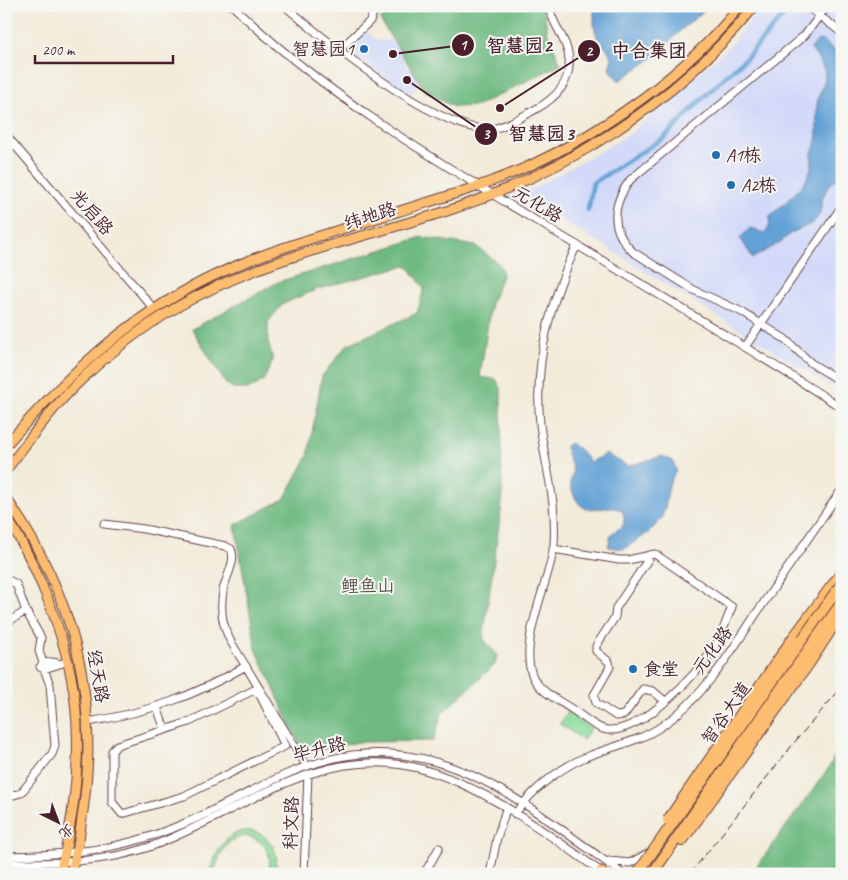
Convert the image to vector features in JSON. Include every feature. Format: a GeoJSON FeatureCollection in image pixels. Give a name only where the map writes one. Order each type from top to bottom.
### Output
{"type":"FeatureCollection","features":[{"type":"Feature","properties":{"kind":"highway"},"geometry":{"type":"LineString","coordinates":[[636,874],[682,796],[793,638],[842,572]]}},
{"type":"Feature","properties":{"kind":"highway","name":"智谷大道"},"geometry":{"type":"LineString","coordinates":[[636,874],[842,583]]}},
{"type":"Feature","properties":{"kind":"highway","name":"智谷大道"},"geometry":{"type":"LineString","coordinates":[[652,874],[842,600]]}},
{"type":"Feature","properties":{"kind":"highway"},"geometry":{"type":"LineString","coordinates":[[658,874],[842,608]]}},
{"type":"Feature","properties":{"kind":"highway"},"geometry":{"type":"LineString","coordinates":[[658,874],[808,665],[842,613]]}},
{"type":"Feature","properties":{"kind":"main road","name":"纬地路"},"geometry":{"type":"LineString","coordinates":[[6,444],[59,386],[97,350],[154,308],[205,280],[240,264],[476,186],[527,167],[569,146],[624,111],[673,73],[740,6]]}},
{"type":"Feature","properties":{"kind":"main road","name":"纬地路"},"geometry":{"type":"LineString","coordinates":[[6,470],[42,422],[74,387],[123,344],[179,306],[221,285],[276,262],[493,195],[592,148],[639,116],[681,82],[737,28],[755,6]]}},
{"type":"Feature","properties":{"kind":"main road","name":"经天路"},"geometry":{"type":"LineString","coordinates":[[6,498],[34,541],[63,607],[76,644],[84,678],[88,722],[86,791],[76,857],[70,874]]}},
{"type":"Feature","properties":{"kind":"main road","name":"经天路"},"geometry":{"type":"LineString","coordinates":[[6,517],[38,576],[69,661],[77,716],[78,753],[75,792],[64,859],[59,874]]}},
{"type":"Feature","properties":{"kind":"main road","name":"智谷大道"},"geometry":{"type":"LineString","coordinates":[[636,874],[842,572]]}},
{"type":"Feature","properties":{"kind":"street","name":"元化路"},"geometry":{"type":"LineString","coordinates":[[233,6],[277,46],[319,79],[476,186],[577,245],[842,408]]}},
{"type":"Feature","properties":{"kind":"street"},"geometry":{"type":"LineString","coordinates":[[285,6],[339,50],[411,100],[458,121],[480,128],[493,129],[552,100],[565,82],[569,58],[549,6]]}},
{"type":"Feature","properties":{"kind":"street"},"geometry":{"type":"LineString","coordinates":[[339,50],[370,21],[376,6]]}},
{"type":"Feature","properties":{"kind":"street"},"geometry":{"type":"LineString","coordinates":[[807,6],[842,33]]}},
{"type":"Feature","properties":{"kind":"street"},"geometry":{"type":"LineString","coordinates":[[827,6],[804,35],[630,180],[616,204],[617,227],[625,245],[633,252],[694,290],[740,311],[761,324],[785,339],[821,371],[842,382]]}},
{"type":"Feature","properties":{"kind":"street","name":"光启路"},"geometry":{"type":"LineString","coordinates":[[6,136],[154,308]]}},
{"type":"Feature","properties":{"kind":"street"},"geometry":{"type":"LineString","coordinates":[[745,347],[842,206]]}},
{"type":"Feature","properties":{"kind":"street"},"geometry":{"type":"LineString","coordinates":[[553,549],[618,560],[655,554],[732,607],[715,647],[688,682],[666,702],[630,724],[618,729],[608,730],[596,725],[539,686],[532,676],[530,650],[534,620],[553,549],[556,522],[554,499],[544,449],[538,391],[546,329],[560,282],[577,245]]}},
{"type":"Feature","properties":{"kind":"street","name":"元化路"},"geometry":{"type":"LineString","coordinates":[[515,814],[522,804],[562,769],[582,759],[627,745],[661,726],[694,700],[719,669],[842,489]]}},
{"type":"Feature","properties":{"kind":"street"},"geometry":{"type":"LineString","coordinates":[[104,524],[144,528],[225,546],[231,549],[233,558],[224,584],[221,617],[228,637],[306,765]]}},
{"type":"Feature","properties":{"kind":"street"},"geometry":{"type":"LineString","coordinates":[[651,555],[616,608],[615,617],[596,646],[596,651],[609,662],[610,667],[594,695],[596,703],[616,716],[624,715],[643,689],[653,691],[666,702]]}},
{"type":"Feature","properties":{"kind":"street"},"geometry":{"type":"LineString","coordinates":[[6,579],[16,584],[26,611],[42,638],[39,651],[50,685],[56,746],[52,754],[21,793],[14,795],[6,791]]}},
{"type":"Feature","properties":{"kind":"street"},"geometry":{"type":"LineString","coordinates":[[6,623],[26,611]]}},
{"type":"Feature","properties":{"kind":"street"},"geometry":{"type":"LineString","coordinates":[[44,666],[52,661],[58,663],[69,661]]}},
{"type":"Feature","properties":{"kind":"street"},"geometry":{"type":"LineString","coordinates":[[88,722],[157,708],[205,689],[246,666]]}},
{"type":"Feature","properties":{"kind":"street"},"geometry":{"type":"LineString","coordinates":[[254,690],[260,695],[285,746],[184,796],[126,814],[120,812],[112,802],[113,749],[119,744],[165,730],[189,722],[254,690]]}},
{"type":"Feature","properties":{"kind":"street"},"geometry":{"type":"LineString","coordinates":[[157,708],[165,730]]}},
{"type":"Feature","properties":{"kind":"street","name":"毕升路"},"geometry":{"type":"LineString","coordinates":[[76,857],[173,828],[306,765],[345,755],[379,754],[411,756],[467,774],[522,804],[624,874]]}},
{"type":"Feature","properties":{"kind":"street","name":"毕升路"},"geometry":{"type":"LineString","coordinates":[[6,864],[125,854],[150,847],[186,832],[286,782],[308,774],[352,763],[382,762],[404,765],[454,779],[515,814],[603,873]]}},
{"type":"Feature","properties":{"kind":"street","name":"科文路"},"geometry":{"type":"LineString","coordinates":[[304,874],[308,774]]}},
{"type":"Feature","properties":{"kind":"street"},"geometry":{"type":"LineString","coordinates":[[490,874],[497,838],[506,809]]}},
{"type":"Feature","properties":{"kind":"street"},"geometry":{"type":"LineString","coordinates":[[424,874],[439,848]]}},
{"type":"Feature","properties":{"kind":"street"},"geometry":{"type":"LineString","coordinates":[[602,859],[618,863],[630,862],[640,859],[654,849]]}},
{"type":"Feature","properties":{"kind":"street","name":"毕升路"},"geometry":{"type":"LineString","coordinates":[[6,856],[64,859]]}},
{"type":"Feature","properties":{"kind":"shaded area"},"geometry":{"type":"Polygon","coordinates":[[[761,6],[842,6],[842,393],[522,195],[627,136],[730,46],[761,6]]]}},
{"type":"Feature","properties":{"kind":"shaded area"},"geometry":{"type":"Polygon","coordinates":[[[363,30],[378,41],[388,40],[401,48],[405,66],[422,78],[411,94],[345,50],[348,44],[363,30]]]}},
{"type":"Feature","properties":{"kind":"green space"},"geometry":{"type":"Polygon","coordinates":[[[394,6],[543,6],[548,34],[561,64],[477,106],[454,107],[426,92],[380,20],[394,6]]]}},
{"type":"Feature","properties":{"kind":"green space","name":"鲤鱼山"},"geometry":{"type":"Polygon","coordinates":[[[422,237],[476,246],[498,263],[502,269],[502,276],[491,303],[480,377],[496,379],[501,389],[502,504],[483,638],[497,655],[495,665],[442,713],[433,741],[359,742],[303,753],[256,649],[235,525],[284,499],[308,456],[322,376],[347,345],[417,313],[424,288],[407,265],[318,289],[283,304],[268,322],[268,341],[273,360],[264,380],[250,389],[236,389],[226,384],[192,329],[278,282],[422,237]]]}},
{"type":"Feature","properties":{"kind":"green space"},"geometry":{"type":"Polygon","coordinates":[[[567,712],[591,728],[583,740],[560,724],[567,712]]]}},
{"type":"Feature","properties":{"kind":"green space"},"geometry":{"type":"Polygon","coordinates":[[[842,743],[842,874],[751,874],[828,769],[842,743]]]}},
{"type":"Feature","properties":{"kind":"green space"},"geometry":{"type":"Polygon","coordinates":[[[243,831],[253,831],[270,842],[273,848],[276,860],[274,874],[267,874],[269,856],[266,849],[254,838],[247,836],[230,842],[224,849],[213,874],[208,874],[219,850],[229,838],[243,831]]]}},
{"type":"Feature","properties":{"kind":"water"},"geometry":{"type":"Polygon","coordinates":[[[594,6],[710,6],[681,30],[657,55],[619,81],[609,68],[612,58],[606,47],[599,44],[594,26],[594,6]]]}},
{"type":"Feature","properties":{"kind":"water"},"geometry":{"type":"Polygon","coordinates":[[[818,40],[823,41],[842,57],[842,175],[828,186],[822,200],[820,214],[813,223],[791,233],[782,241],[753,258],[740,238],[750,228],[764,233],[769,228],[770,216],[799,189],[810,172],[811,155],[817,135],[817,104],[825,78],[824,70],[811,49],[818,40]]]}},
{"type":"Feature","properties":{"kind":"water"},"geometry":{"type":"Polygon","coordinates":[[[570,443],[580,450],[590,462],[606,454],[628,466],[662,456],[673,461],[676,470],[669,485],[661,520],[648,533],[624,549],[608,547],[611,534],[623,526],[624,517],[622,511],[610,508],[588,509],[578,502],[571,486],[573,472],[566,449],[566,446],[570,443]]]}},
{"type":"Feature","properties":{"kind":"waterway"},"geometry":{"type":"LineString","coordinates":[[588,210],[593,183],[665,137],[746,58],[792,6]]}},
{"type":"Feature","properties":{"kind":"railway"},"geometry":{"type":"LineString","coordinates":[[690,874],[798,738],[842,687]]}},
{"type":"Feature","properties":{"kind":"place","name":"智慧园1"},"geometry":{"type":"Point","coordinates":[364,49]}},
{"type":"Feature","properties":{"kind":"place","name":"智慧园2"},"geometry":{"type":"Point","coordinates":[393,54]}},
{"type":"Feature","properties":{"kind":"place","name":"智慧园3"},"geometry":{"type":"Point","coordinates":[407,80]}},
{"type":"Feature","properties":{"kind":"place","name":"中合集团"},"geometry":{"type":"Point","coordinates":[500,108]}},
{"type":"Feature","properties":{"kind":"place","name":"A1栋"},"geometry":{"type":"Point","coordinates":[716,155]}},
{"type":"Feature","properties":{"kind":"place","name":"A2栋"},"geometry":{"type":"Point","coordinates":[731,185]}},
{"type":"Feature","properties":{"kind":"place","name":"食堂"},"geometry":{"type":"Point","coordinates":[633,669]}}]}
